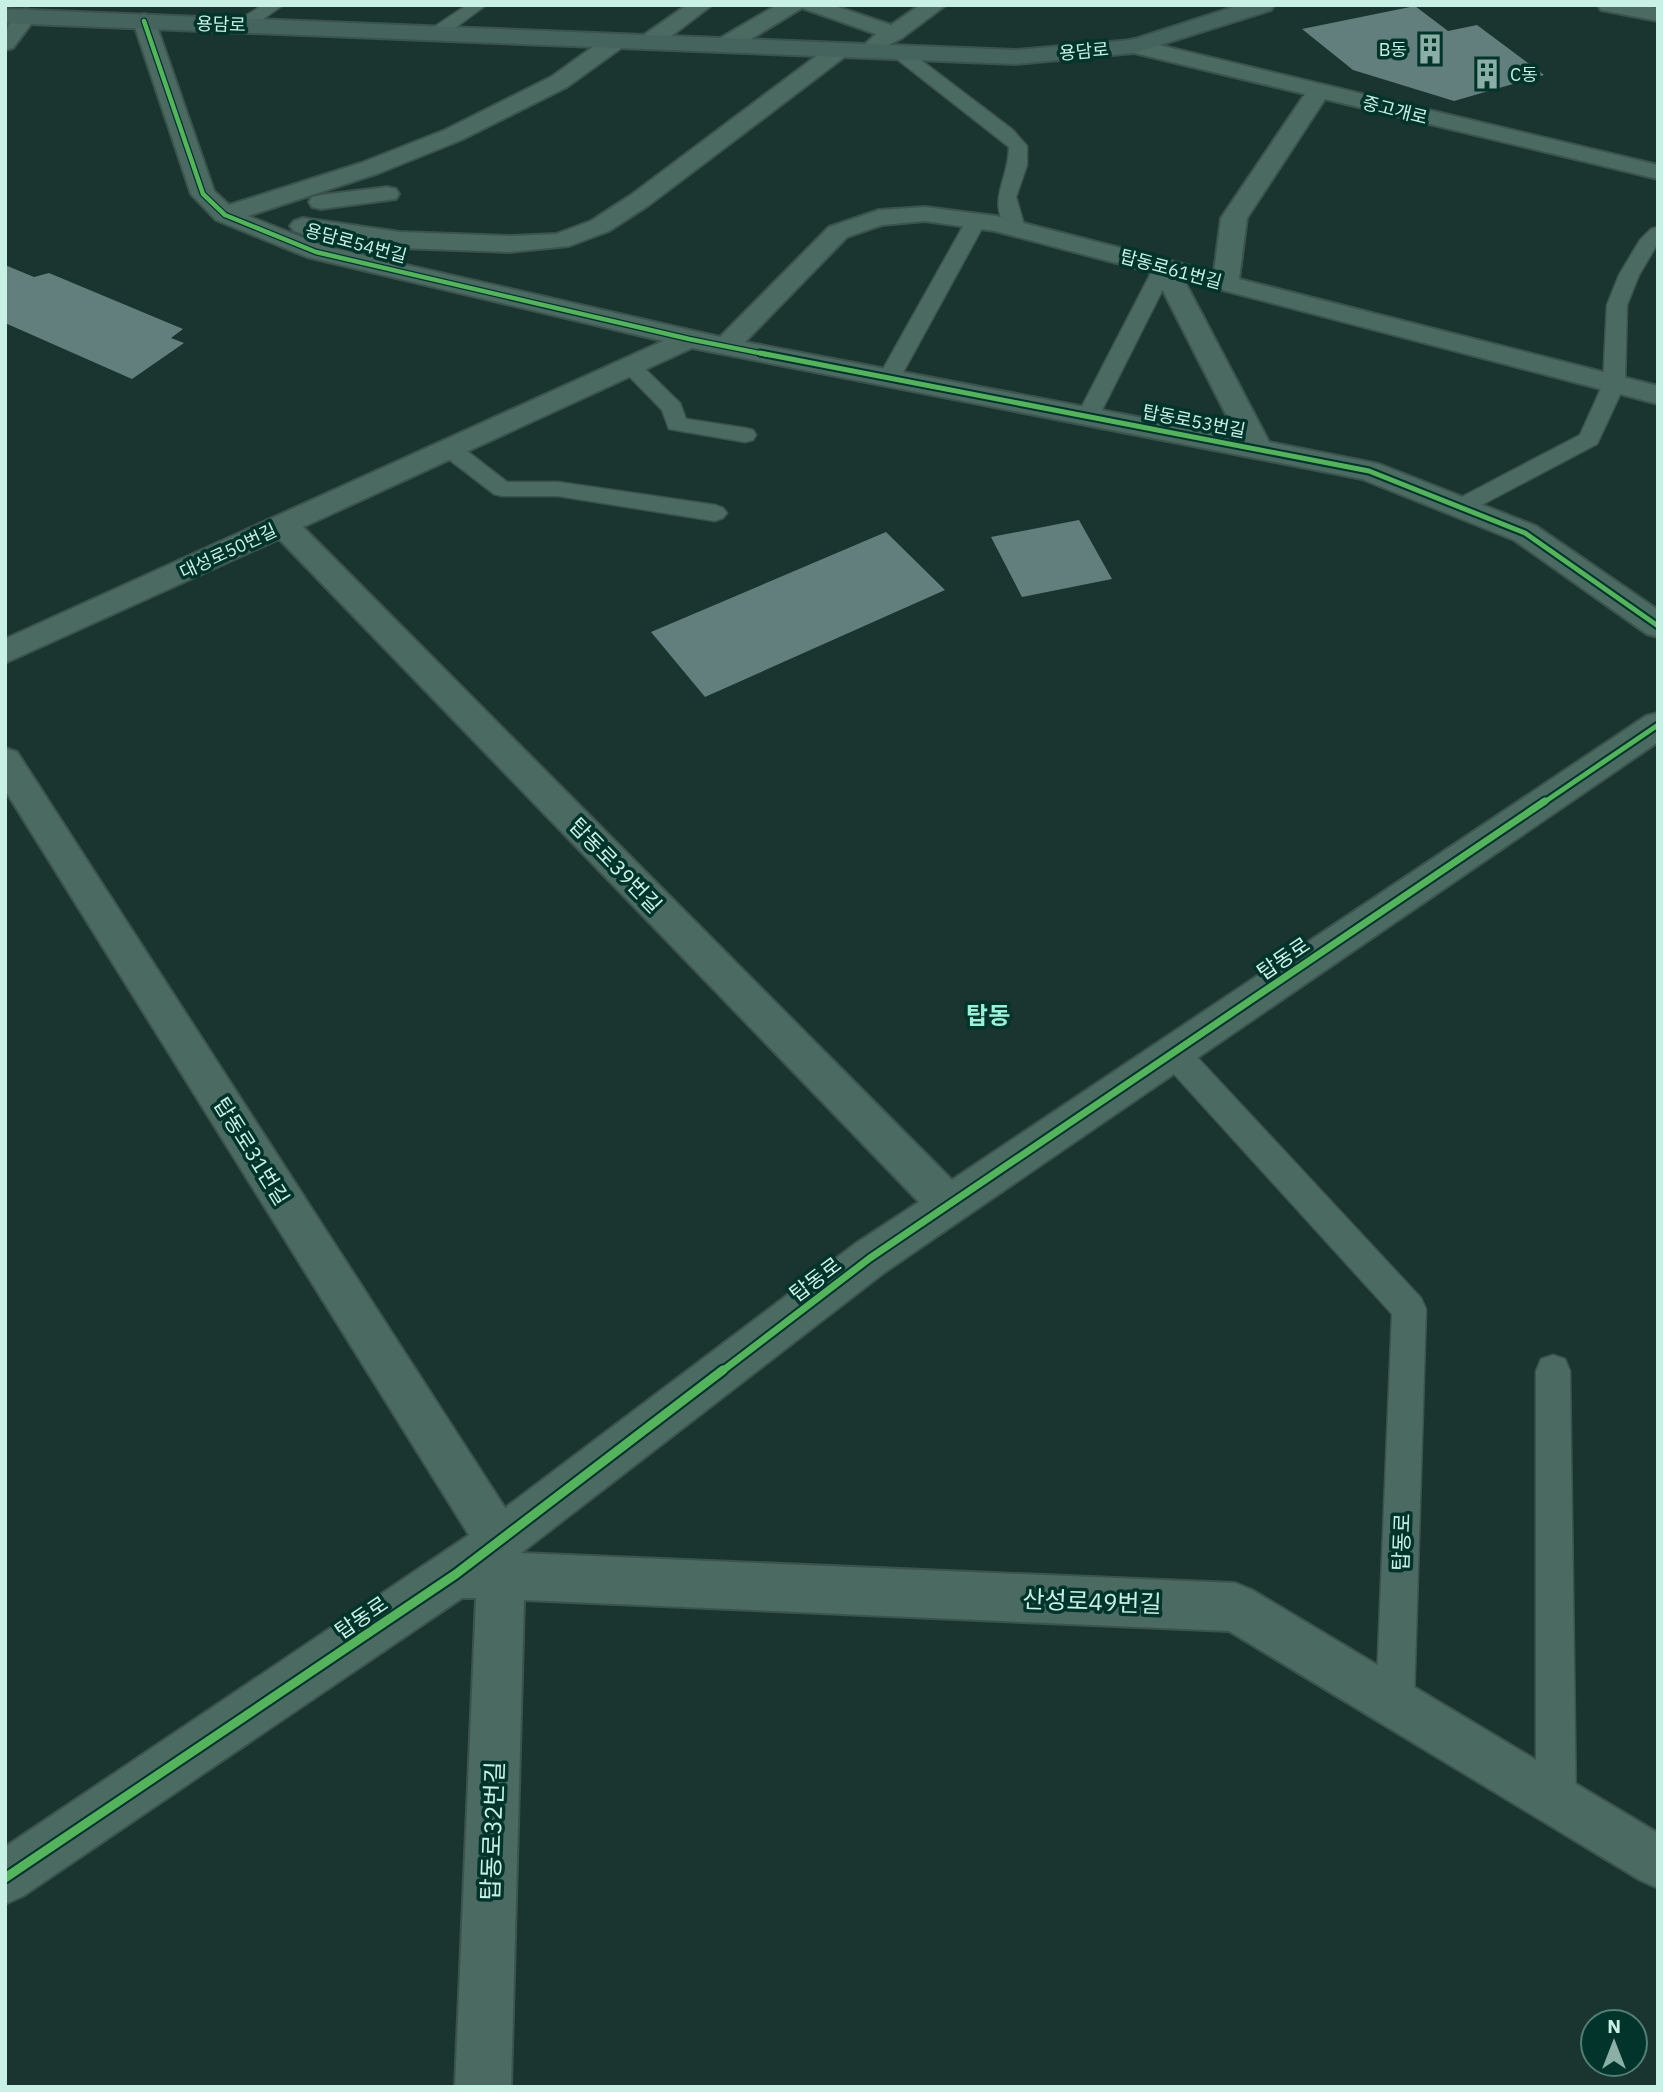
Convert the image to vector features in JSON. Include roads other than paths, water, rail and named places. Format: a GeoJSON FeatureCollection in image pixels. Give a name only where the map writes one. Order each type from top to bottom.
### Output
{"type":"FeatureCollection","features":[{"type":"Feature","properties":{"kind":"main road","name":"용담로"},"geometry":{"type":"LineString","coordinates":[[21,13],[135,16],[243,25],[866,51],[896,42],[1015,57],[1133,46],[1263,5]]}},
{"type":"Feature","properties":{"kind":"street"},"geometry":{"type":"LineString","coordinates":[[649,42],[701,5]]}},
{"type":"Feature","properties":{"kind":"street"},"geometry":{"type":"LineString","coordinates":[[725,45],[793,5]]}},
{"type":"Feature","properties":{"kind":"street"},"geometry":{"type":"LineString","coordinates":[[810,5],[896,42],[935,5]]}},
{"type":"Feature","properties":{"kind":"street"},"geometry":{"type":"LineString","coordinates":[[1609,5],[1658,15]]}},
{"type":"Feature","properties":{"kind":"street"},"geometry":{"type":"LineString","coordinates":[[5,43],[21,13]]}},
{"type":"Feature","properties":{"kind":"street","name":"용담로54번길"},"geometry":{"type":"LineString","coordinates":[[135,16],[203,194],[225,215],[316,252],[689,339]]}},
{"type":"Feature","properties":{"kind":"street"},"geometry":{"type":"LineString","coordinates":[[225,215],[370,168],[453,135],[559,82],[616,41]]}},
{"type":"Feature","properties":{"kind":"street","name":"중고개로"},"geometry":{"type":"LineString","coordinates":[[1133,46],[1658,172]]}},
{"type":"Feature","properties":{"kind":"street","name":"용담로54번길"},"geometry":{"type":"LineString","coordinates":[[225,215],[400,240],[510,244],[559,241],[600,226],[667,180],[839,50]]}},
{"type":"Feature","properties":{"kind":"street"},"geometry":{"type":"LineString","coordinates":[[1225,283],[1234,218],[1319,91]]}},
{"type":"Feature","properties":{"kind":"street"},"geometry":{"type":"LineString","coordinates":[[225,215],[387,194]]}},
{"type":"Feature","properties":{"kind":"street","name":"탑동로61번길"},"geometry":{"type":"LineString","coordinates":[[726,346],[838,232],[878,218],[925,214],[1015,229],[1658,395]]}},
{"type":"Feature","properties":{"kind":"street"},"geometry":{"type":"LineString","coordinates":[[1164,267],[1258,449]]}},
{"type":"Feature","properties":{"kind":"street","name":"탑동로53번길"},"geometry":{"type":"LineString","coordinates":[[689,339],[1369,471],[1525,533],[1658,626]]}},
{"type":"Feature","properties":{"kind":"street","name":"대성로50번길"},"geometry":{"type":"LineString","coordinates":[[5,652],[689,339]]}},
{"type":"Feature","properties":{"kind":"street","name":"탑동로39번길"},"geometry":{"type":"LineString","coordinates":[[283,525],[948,1205]]}},
{"type":"Feature","properties":{"kind":"street","name":"탑동로"},"geometry":{"type":"LineString","coordinates":[[5,1878],[486,1564],[870,1258],[1658,725]]}},
{"type":"Feature","properties":{"kind":"street","name":"탑동로31번길"},"geometry":{"type":"LineString","coordinates":[[5,761],[486,1564]]}},
{"type":"Feature","properties":{"kind":"street","name":"산성로49번길"},"geometry":{"type":"LineString","coordinates":[[486,1564],[1235,1607],[1658,1862]]}},
{"type":"Feature","properties":{"kind":"street","name":"탑동로32번길"},"geometry":{"type":"LineString","coordinates":[[483,2087],[486,1564]]}},
{"type":"Feature","properties":{"kind":"lane"},"geometry":{"type":"LineString","coordinates":[[243,25],[275,5]]}},
{"type":"Feature","properties":{"kind":"lane"},"geometry":{"type":"LineString","coordinates":[[437,33],[478,5]]}},
{"type":"Feature","properties":{"kind":"lane"},"geometry":{"type":"LineString","coordinates":[[896,42],[1018,146],[1018,165],[1006,197],[1015,229]]}},
{"type":"Feature","properties":{"kind":"lane"},"geometry":{"type":"LineString","coordinates":[[889,378],[976,221]]}},
{"type":"Feature","properties":{"kind":"lane"},"geometry":{"type":"LineString","coordinates":[[1461,507],[1589,439],[1614,384],[1617,305],[1629,275],[1650,240],[1658,233]]}},
{"type":"Feature","properties":{"kind":"lane"},"geometry":{"type":"LineString","coordinates":[[1088,416],[1164,267]]}},
{"type":"Feature","properties":{"kind":"lane"},"geometry":{"type":"LineString","coordinates":[[629,366],[672,408],[677,424],[745,435]]}},
{"type":"Feature","properties":{"kind":"lane"},"geometry":{"type":"LineString","coordinates":[[450,449],[502,489],[558,489],[715,513]]}},
{"type":"Feature","properties":{"kind":"lane","name":"탑동로"},"geometry":{"type":"LineString","coordinates":[[1174,1053],[1409,1309],[1395,1703]]}},
{"type":"Feature","properties":{"kind":"lane"},"geometry":{"type":"LineString","coordinates":[[1553,1371],[1556,1801]]}},
{"type":"Feature","properties":{"kind":"place","name":"B동"},"geometry":{"type":"Point","coordinates":[1430,49]}},
{"type":"Feature","properties":{"kind":"place","name":"C동"},"geometry":{"type":"Point","coordinates":[1487,74]}},
{"type":"Feature","properties":{"kind":"district","name":"탑동"},"geometry":{"type":"Point","coordinates":[988,1015]}}]}
